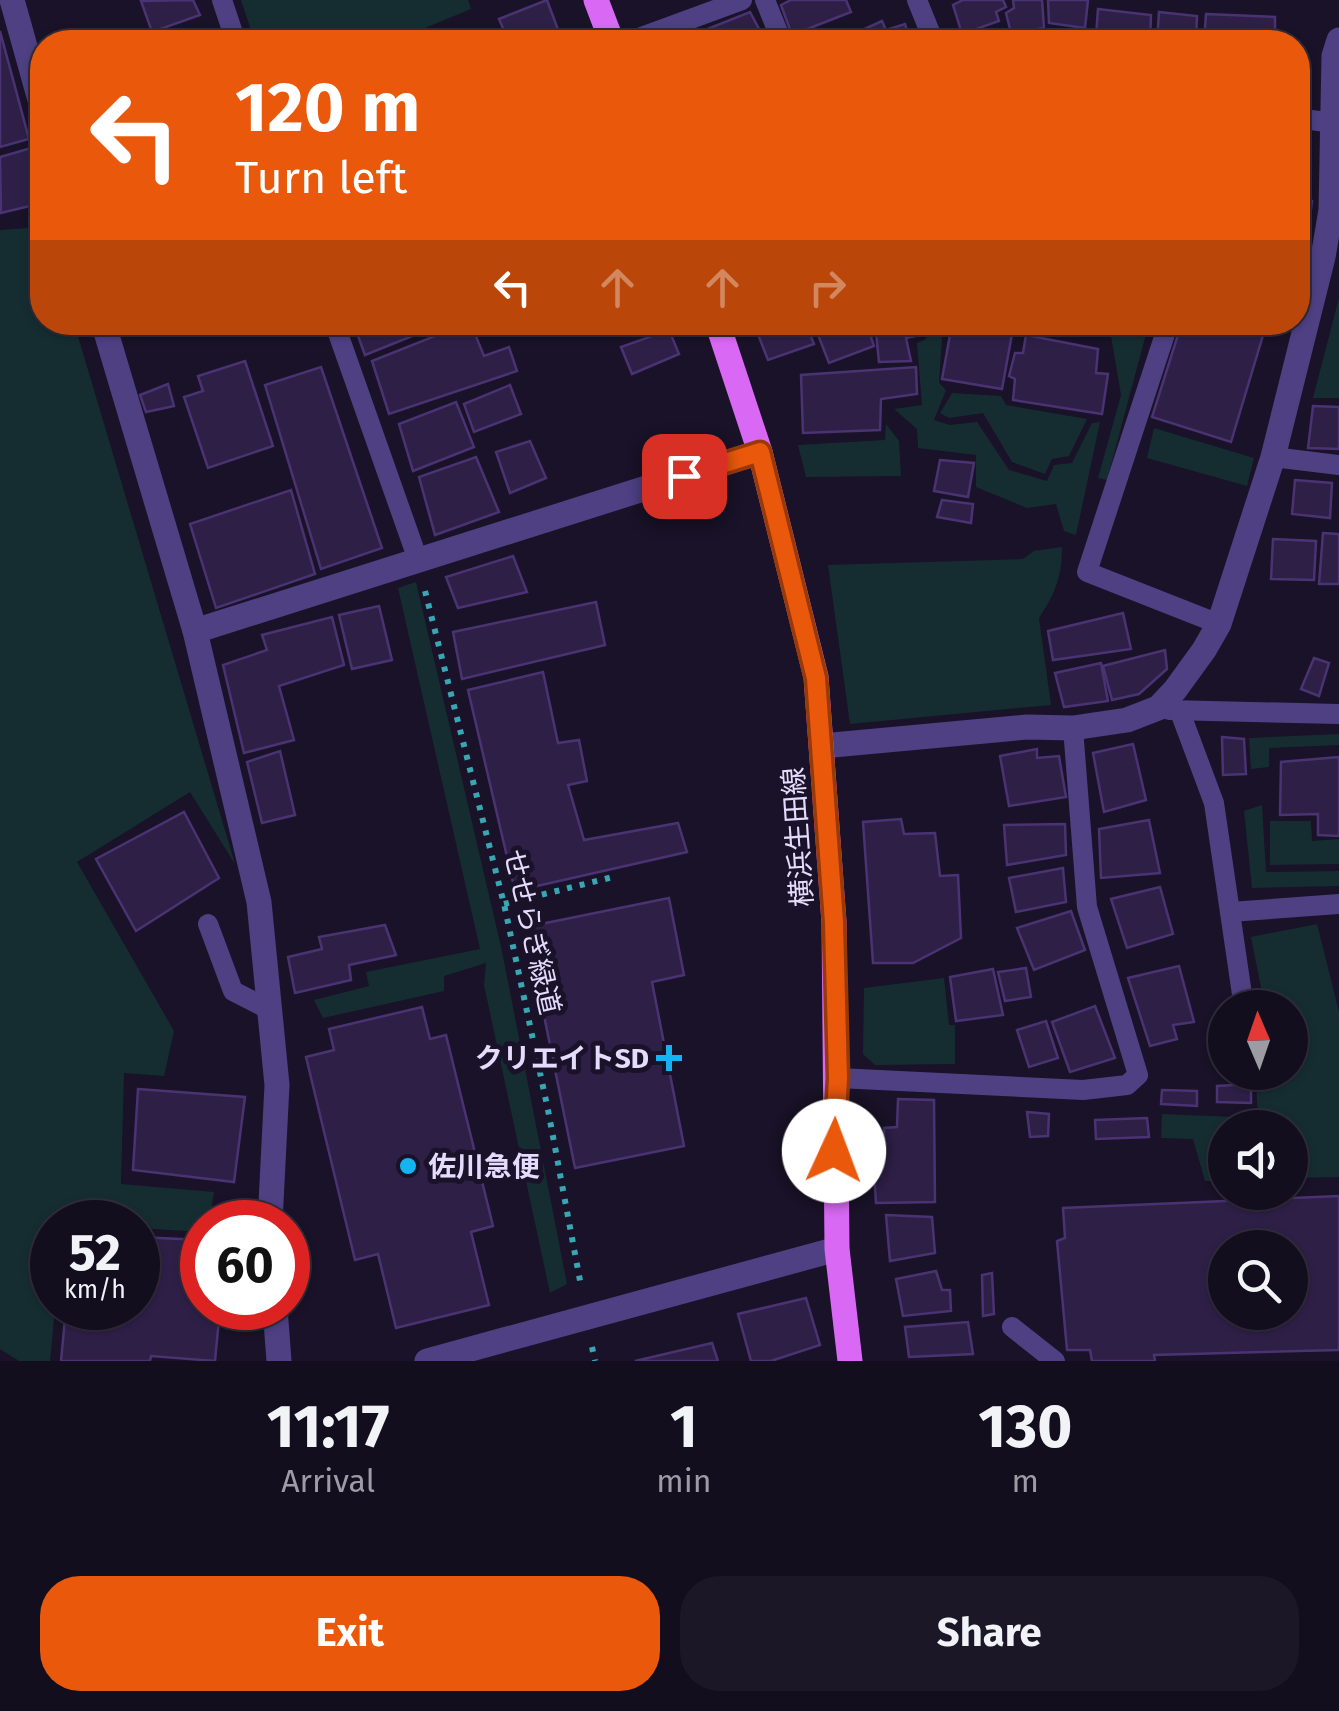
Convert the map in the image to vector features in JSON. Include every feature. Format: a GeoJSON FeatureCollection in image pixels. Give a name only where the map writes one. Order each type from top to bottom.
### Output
{"type":"FeatureCollection","features":[{"type":"Feature","properties":{"kind":"main road"},"geometry":{"type":"LineString","coordinates":[[596,0],[607,30]]}},
{"type":"Feature","properties":{"kind":"main road","name":"横浜生田線"},"geometry":{"type":"LineString","coordinates":[[721,335],[760,452],[816,678],[834,922],[837,1250],[850,1361]]}},
{"type":"Feature","properties":{"kind":"street"},"geometry":{"type":"LineString","coordinates":[[12,0],[30,64]]}},
{"type":"Feature","properties":{"kind":"street"},"geometry":{"type":"LineString","coordinates":[[1310,305],[1330,210],[1334,56],[1339,40]]}},
{"type":"Feature","properties":{"kind":"street"},"geometry":{"type":"LineString","coordinates":[[108,335],[195,630],[259,902],[277,1085],[271,1200]]}},
{"type":"Feature","properties":{"kind":"street"},"geometry":{"type":"LineString","coordinates":[[822,746],[1026,728],[1073,728],[1169,710],[1218,624],[1272,457],[1302,335]]}},
{"type":"Feature","properties":{"kind":"street"},"geometry":{"type":"LineString","coordinates":[[195,630],[760,452]]}},
{"type":"Feature","properties":{"kind":"street"},"geometry":{"type":"LineString","coordinates":[[427,1361],[837,1250]]}},
{"type":"Feature","properties":{"kind":"street"},"geometry":{"type":"LineString","coordinates":[[276,1330],[278,1361]]}},
{"type":"Feature","properties":{"kind":"lane"},"geometry":{"type":"LineString","coordinates":[[222,0],[232,30]]}},
{"type":"Feature","properties":{"kind":"lane"},"geometry":{"type":"LineString","coordinates":[[661,30],[742,0]]}},
{"type":"Feature","properties":{"kind":"lane"},"geometry":{"type":"LineString","coordinates":[[766,0],[777,30]]}},
{"type":"Feature","properties":{"kind":"lane"},"geometry":{"type":"LineString","coordinates":[[917,0],[929,30]]}},
{"type":"Feature","properties":{"kind":"lane"},"geometry":{"type":"LineString","coordinates":[[1310,119],[1332,122]]}},
{"type":"Feature","properties":{"kind":"lane"},"geometry":{"type":"LineString","coordinates":[[339,335],[418,560]]}},
{"type":"Feature","properties":{"kind":"lane"},"geometry":{"type":"LineString","coordinates":[[1165,335],[1087,572],[1218,624]]}},
{"type":"Feature","properties":{"kind":"lane"},"geometry":{"type":"LineString","coordinates":[[1272,457],[1339,465]]}},
{"type":"Feature","properties":{"kind":"lane"},"geometry":{"type":"LineString","coordinates":[[1241,990],[1214,803],[1169,710],[1339,714]]}},
{"type":"Feature","properties":{"kind":"lane"},"geometry":{"type":"LineString","coordinates":[[838,1078],[1083,1090],[1127,1085],[1138,1075],[1087,908],[1073,728]]}},
{"type":"Feature","properties":{"kind":"lane"},"geometry":{"type":"LineString","coordinates":[[1230,912],[1339,904]]}},
{"type":"Feature","properties":{"kind":"lane"},"geometry":{"type":"LineString","coordinates":[[208,924],[233,991],[270,1010]]}},
{"type":"Feature","properties":{"kind":"lane"},"geometry":{"type":"LineString","coordinates":[[1012,1327],[1055,1361]]}},
{"type":"Feature","properties":{"kind":"path","name":"せせらぎ緑道"},"geometry":{"type":"LineString","coordinates":[[418,560],[504,904],[548,1110],[586,1318]]}},
{"type":"Feature","properties":{"kind":"path"},"geometry":{"type":"LineString","coordinates":[[504,904],[618,876]]}},
{"type":"Feature","properties":{"kind":"path"},"geometry":{"type":"LineString","coordinates":[[593,1351],[595,1361]]}},
{"type":"Feature","properties":{"kind":"green space"},"geometry":{"type":"Polygon","coordinates":[[[241,0],[468,0],[471,9],[420,30],[251,30],[241,0]]]}},
{"type":"Feature","properties":{"kind":"green space"},"geometry":{"type":"Polygon","coordinates":[[[30,228],[30,335],[78,335],[235,864],[190,792],[77,862],[174,1031],[164,1076],[124,1073],[121,1184],[214,1192],[213,1200],[180,1200],[180,1231],[160,1229],[160,1200],[30,1200],[30,1330],[53,1330],[50,1361],[19,1361],[0,1349],[0,230],[30,228]]]}},
{"type":"Feature","properties":{"kind":"green space"},"geometry":{"type":"Polygon","coordinates":[[[1339,298],[1339,398],[1313,398],[1339,298]]]}},
{"type":"Feature","properties":{"kind":"green space"},"geometry":{"type":"Polygon","coordinates":[[[926,335],[942,335],[939,383],[946,390],[934,420],[950,425],[977,422],[1009,470],[1047,481],[1054,465],[1072,463],[1092,423],[1100,422],[1076,535],[1064,531],[1056,504],[1027,508],[976,487],[976,455],[918,448],[917,429],[894,409],[922,405],[917,343],[926,339],[926,335]]]}},
{"type":"Feature","properties":{"kind":"green space"},"geometry":{"type":"Polygon","coordinates":[[[1111,335],[1146,335],[1107,480],[1098,478],[1121,395],[1111,335]]]}},
{"type":"Feature","properties":{"kind":"green space"},"geometry":{"type":"Polygon","coordinates":[[[952,393],[1001,396],[1006,405],[1087,419],[1069,456],[1052,459],[1045,474],[1012,462],[983,413],[949,418],[940,413],[952,393]]]}},
{"type":"Feature","properties":{"kind":"green space"},"geometry":{"type":"Polygon","coordinates":[[[886,424],[899,441],[901,476],[806,477],[798,445],[885,440],[886,424]]]}},
{"type":"Feature","properties":{"kind":"green space"},"geometry":{"type":"Polygon","coordinates":[[[1154,428],[1254,458],[1247,486],[1147,458],[1154,428]]]}},
{"type":"Feature","properties":{"kind":"green space"},"geometry":{"type":"Polygon","coordinates":[[[1062,547],[1056,585],[1039,618],[1051,705],[850,724],[828,565],[1023,559],[1034,551],[1062,547]]]}},
{"type":"Feature","properties":{"kind":"green space"},"geometry":{"type":"Polygon","coordinates":[[[416,582],[502,951],[567,1284],[550,1293],[484,985],[486,963],[444,976],[444,991],[323,1018],[314,1000],[369,986],[366,972],[480,949],[398,588],[416,582]]]}},
{"type":"Feature","properties":{"kind":"green space"},"geometry":{"type":"Polygon","coordinates":[[[1339,734],[1339,745],[1269,748],[1269,767],[1251,769],[1249,738],[1339,734]]]}},
{"type":"Feature","properties":{"kind":"green space"},"geometry":{"type":"Polygon","coordinates":[[[1262,805],[1266,872],[1339,871],[1339,886],[1252,888],[1244,811],[1262,805]]]}},
{"type":"Feature","properties":{"kind":"green space"},"geometry":{"type":"Polygon","coordinates":[[[1270,821],[1311,821],[1312,841],[1339,839],[1339,864],[1270,865],[1270,821]]]}},
{"type":"Feature","properties":{"kind":"green space"},"geometry":{"type":"Polygon","coordinates":[[[1317,924],[1339,1012],[1339,1177],[1308,1178],[1308,1110],[1258,1110],[1256,1090],[1308,1090],[1308,990],[1262,990],[1251,937],[1317,924]]]}},
{"type":"Feature","properties":{"kind":"green space"},"geometry":{"type":"Polygon","coordinates":[[[944,978],[949,1025],[955,1025],[955,1064],[875,1065],[863,1054],[864,988],[944,978]]]}},
{"type":"Feature","properties":{"kind":"green space"},"geometry":{"type":"Polygon","coordinates":[[[1162,1114],[1208,1116],[1208,1181],[1193,1139],[1161,1138],[1162,1114]]]}},
{"type":"Feature","properties":{"kind":"building"},"geometry":{"type":"Polygon","coordinates":[[[193,0],[200,15],[151,30],[141,1],[193,0]]]}},
{"type":"Feature","properties":{"kind":"building"},"geometry":{"type":"Polygon","coordinates":[[[547,0],[558,30],[504,30],[499,19],[547,0]]]}},
{"type":"Feature","properties":{"kind":"building"},"geometry":{"type":"Polygon","coordinates":[[[791,0],[846,0],[851,12],[805,30],[790,30],[781,5],[791,0]]]}},
{"type":"Feature","properties":{"kind":"building"},"geometry":{"type":"Polygon","coordinates":[[[963,0],[1003,0],[1006,7],[996,12],[999,21],[961,30],[953,5],[963,0]]]}},
{"type":"Feature","properties":{"kind":"building"},"geometry":{"type":"Polygon","coordinates":[[[1013,0],[1042,0],[1044,28],[1010,30],[1006,13],[1014,8],[1013,0]]]}},
{"type":"Feature","properties":{"kind":"building"},"geometry":{"type":"Polygon","coordinates":[[[1048,0],[1088,0],[1085,28],[1049,23],[1048,0]]]}},
{"type":"Feature","properties":{"kind":"building"},"geometry":{"type":"Polygon","coordinates":[[[1098,9],[1151,15],[1150,30],[1096,30],[1098,9]]]}},
{"type":"Feature","properties":{"kind":"building"},"geometry":{"type":"Polygon","coordinates":[[[750,12],[760,30],[705,30],[750,12]]]}},
{"type":"Feature","properties":{"kind":"building"},"geometry":{"type":"Polygon","coordinates":[[[1159,12],[1197,16],[1196,30],[1158,30],[1159,12]]]}},
{"type":"Feature","properties":{"kind":"building"},"geometry":{"type":"Polygon","coordinates":[[[1206,14],[1275,17],[1275,30],[1205,30],[1206,14]]]}},
{"type":"Feature","properties":{"kind":"building"},"geometry":{"type":"Polygon","coordinates":[[[882,21],[886,30],[862,30],[882,21]]]}},
{"type":"Feature","properties":{"kind":"building"},"geometry":{"type":"Polygon","coordinates":[[[905,24],[907,30],[886,30],[905,24]]]}},
{"type":"Feature","properties":{"kind":"building"},"geometry":{"type":"Polygon","coordinates":[[[0,31],[29,139],[0,147],[0,31]]]}},
{"type":"Feature","properties":{"kind":"building"},"geometry":{"type":"Polygon","coordinates":[[[30,148],[30,206],[1,213],[0,157],[30,148]]]}},
{"type":"Feature","properties":{"kind":"building"},"geometry":{"type":"Polygon","coordinates":[[[358,335],[415,335],[365,355],[358,335]]]}},
{"type":"Feature","properties":{"kind":"building"},"geometry":{"type":"Polygon","coordinates":[[[437,335],[475,335],[484,356],[509,347],[517,371],[389,414],[372,361],[437,335]]]}},
{"type":"Feature","properties":{"kind":"building"},"geometry":{"type":"Polygon","coordinates":[[[655,335],[671,335],[679,354],[632,374],[621,347],[655,335]]]}},
{"type":"Feature","properties":{"kind":"building"},"geometry":{"type":"Polygon","coordinates":[[[758,335],[810,335],[814,344],[768,360],[758,335]]]}},
{"type":"Feature","properties":{"kind":"building"},"geometry":{"type":"Polygon","coordinates":[[[818,335],[870,335],[874,346],[829,363],[818,335]]]}},
{"type":"Feature","properties":{"kind":"building"},"geometry":{"type":"Polygon","coordinates":[[[876,335],[920,335],[906,338],[911,361],[879,362],[876,335]]]}},
{"type":"Feature","properties":{"kind":"building"},"geometry":{"type":"Polygon","coordinates":[[[950,335],[1012,335],[1002,389],[942,379],[950,335]]]}},
{"type":"Feature","properties":{"kind":"building"},"geometry":{"type":"Polygon","coordinates":[[[1026,335],[1098,349],[1096,373],[1108,374],[1102,414],[1013,400],[1015,379],[1009,376],[1015,353],[1023,353],[1026,335]]]}},
{"type":"Feature","properties":{"kind":"building"},"geometry":{"type":"Polygon","coordinates":[[[1178,335],[1263,335],[1231,442],[1152,417],[1178,335]]]}},
{"type":"Feature","properties":{"kind":"building"},"geometry":{"type":"Polygon","coordinates":[[[245,361],[273,446],[208,468],[184,397],[203,391],[198,376],[245,361]]]}},
{"type":"Feature","properties":{"kind":"building"},"geometry":{"type":"Polygon","coordinates":[[[321,367],[382,548],[321,569],[265,385],[321,367]]]}},
{"type":"Feature","properties":{"kind":"building"},"geometry":{"type":"Polygon","coordinates":[[[916,367],[917,394],[881,399],[880,430],[803,433],[801,375],[916,367]]]}},
{"type":"Feature","properties":{"kind":"building"},"geometry":{"type":"Polygon","coordinates":[[[168,384],[174,406],[146,412],[140,395],[168,384]]]}},
{"type":"Feature","properties":{"kind":"building"},"geometry":{"type":"Polygon","coordinates":[[[510,385],[521,414],[474,432],[464,404],[510,385]]]}},
{"type":"Feature","properties":{"kind":"building"},"geometry":{"type":"Polygon","coordinates":[[[456,402],[474,447],[413,471],[399,424],[456,402]]]}},
{"type":"Feature","properties":{"kind":"building"},"geometry":{"type":"Polygon","coordinates":[[[1313,406],[1339,407],[1339,449],[1308,448],[1313,406]]]}},
{"type":"Feature","properties":{"kind":"building"},"geometry":{"type":"Polygon","coordinates":[[[530,441],[546,478],[510,493],[496,452],[530,441]]]}},
{"type":"Feature","properties":{"kind":"building"},"geometry":{"type":"Polygon","coordinates":[[[476,457],[499,512],[435,535],[419,477],[476,457]]]}},
{"type":"Feature","properties":{"kind":"building"},"geometry":{"type":"Polygon","coordinates":[[[940,460],[974,463],[968,497],[934,491],[940,460]]]}},
{"type":"Feature","properties":{"kind":"building"},"geometry":{"type":"Polygon","coordinates":[[[1295,480],[1332,483],[1330,518],[1292,514],[1295,480]]]}},
{"type":"Feature","properties":{"kind":"building"},"geometry":{"type":"Polygon","coordinates":[[[291,490],[315,574],[216,608],[190,524],[291,490]]]}},
{"type":"Feature","properties":{"kind":"building"},"geometry":{"type":"Polygon","coordinates":[[[942,500],[973,504],[971,523],[937,517],[942,500]]]}},
{"type":"Feature","properties":{"kind":"building"},"geometry":{"type":"Polygon","coordinates":[[[1323,533],[1339,534],[1339,584],[1319,584],[1323,533]]]}},
{"type":"Feature","properties":{"kind":"building"},"geometry":{"type":"Polygon","coordinates":[[[1273,539],[1316,541],[1314,580],[1271,579],[1273,539]]]}},
{"type":"Feature","properties":{"kind":"building"},"geometry":{"type":"Polygon","coordinates":[[[513,556],[527,592],[458,608],[446,577],[513,556]]]}},
{"type":"Feature","properties":{"kind":"building"},"geometry":{"type":"Polygon","coordinates":[[[596,602],[605,645],[462,679],[453,632],[596,602]]]}},
{"type":"Feature","properties":{"kind":"building"},"geometry":{"type":"Polygon","coordinates":[[[379,606],[392,660],[352,669],[339,615],[379,606]]]}},
{"type":"Feature","properties":{"kind":"building"},"geometry":{"type":"Polygon","coordinates":[[[1123,613],[1131,649],[1053,660],[1048,631],[1123,613]]]}},
{"type":"Feature","properties":{"kind":"building"},"geometry":{"type":"Polygon","coordinates":[[[332,617],[344,665],[279,686],[294,740],[244,753],[223,665],[267,650],[262,635],[332,617]]]}},
{"type":"Feature","properties":{"kind":"building"},"geometry":{"type":"Polygon","coordinates":[[[1165,650],[1167,669],[1139,694],[1112,700],[1103,666],[1165,650]]]}},
{"type":"Feature","properties":{"kind":"building"},"geometry":{"type":"Polygon","coordinates":[[[1314,658],[1329,663],[1319,696],[1301,689],[1314,658]]]}},
{"type":"Feature","properties":{"kind":"building"},"geometry":{"type":"Polygon","coordinates":[[[1101,663],[1108,701],[1064,707],[1055,673],[1101,663]]]}},
{"type":"Feature","properties":{"kind":"building"},"geometry":{"type":"Polygon","coordinates":[[[543,672],[558,743],[579,740],[587,781],[568,785],[584,840],[678,823],[687,852],[515,891],[468,690],[543,672]]]}},
{"type":"Feature","properties":{"kind":"building"},"geometry":{"type":"Polygon","coordinates":[[[1222,737],[1244,739],[1246,774],[1223,775],[1222,737]]]}},
{"type":"Feature","properties":{"kind":"building"},"geometry":{"type":"Polygon","coordinates":[[[1133,744],[1146,800],[1104,812],[1093,753],[1133,744]]]}},
{"type":"Feature","properties":{"kind":"building"},"geometry":{"type":"Polygon","coordinates":[[[1037,749],[1037,758],[1059,756],[1066,797],[1009,806],[1000,756],[1037,749]]]}},
{"type":"Feature","properties":{"kind":"building"},"geometry":{"type":"Polygon","coordinates":[[[280,751],[295,815],[262,823],[247,762],[280,751]]]}},
{"type":"Feature","properties":{"kind":"building"},"geometry":{"type":"Polygon","coordinates":[[[1339,757],[1339,836],[1318,835],[1318,814],[1280,815],[1281,762],[1339,757]]]}},
{"type":"Feature","properties":{"kind":"building"},"geometry":{"type":"Polygon","coordinates":[[[184,812],[219,878],[136,931],[96,859],[184,812]]]}},
{"type":"Feature","properties":{"kind":"building"},"geometry":{"type":"Polygon","coordinates":[[[901,819],[904,834],[935,833],[940,876],[958,875],[961,938],[913,963],[873,963],[863,822],[901,819]]]}},
{"type":"Feature","properties":{"kind":"building"},"geometry":{"type":"Polygon","coordinates":[[[1149,820],[1160,873],[1101,878],[1099,829],[1149,820]]]}},
{"type":"Feature","properties":{"kind":"building"},"geometry":{"type":"Polygon","coordinates":[[[1065,824],[1066,855],[1007,865],[1004,825],[1065,824]]]}},
{"type":"Feature","properties":{"kind":"building"},"geometry":{"type":"Polygon","coordinates":[[[1063,868],[1066,902],[1016,912],[1009,878],[1063,868]]]}},
{"type":"Feature","properties":{"kind":"building"},"geometry":{"type":"Polygon","coordinates":[[[1160,887],[1173,934],[1127,948],[1111,899],[1160,887]]]}},
{"type":"Feature","properties":{"kind":"building"},"geometry":{"type":"Polygon","coordinates":[[[669,898],[684,975],[652,982],[684,1146],[575,1168],[526,927],[669,898]]]}},
{"type":"Feature","properties":{"kind":"building"},"geometry":{"type":"Polygon","coordinates":[[[1071,911],[1085,950],[1034,970],[1017,928],[1071,911]]]}},
{"type":"Feature","properties":{"kind":"building"},"geometry":{"type":"Polygon","coordinates":[[[385,925],[396,955],[349,965],[351,980],[295,993],[288,957],[322,949],[319,937],[385,925]]]}},
{"type":"Feature","properties":{"kind":"building"},"geometry":{"type":"Polygon","coordinates":[[[1179,966],[1194,1022],[1173,1025],[1177,1039],[1150,1046],[1128,978],[1179,966]]]}},
{"type":"Feature","properties":{"kind":"building"},"geometry":{"type":"Polygon","coordinates":[[[1026,968],[1031,997],[1005,1001],[998,972],[1026,968]]]}},
{"type":"Feature","properties":{"kind":"building"},"geometry":{"type":"Polygon","coordinates":[[[993,969],[1003,1015],[956,1021],[950,977],[993,969]]]}},
{"type":"Feature","properties":{"kind":"building"},"geometry":{"type":"Polygon","coordinates":[[[1095,1006],[1115,1058],[1070,1072],[1052,1022],[1095,1006]]]}},
{"type":"Feature","properties":{"kind":"building"},"geometry":{"type":"Polygon","coordinates":[[[422,1007],[430,1039],[446,1035],[493,1226],[471,1232],[489,1305],[396,1328],[378,1254],[355,1260],[306,1057],[334,1050],[329,1029],[422,1007]]]}},
{"type":"Feature","properties":{"kind":"building"},"geometry":{"type":"Polygon","coordinates":[[[1046,1021],[1058,1058],[1029,1067],[1017,1030],[1046,1021]]]}},
{"type":"Feature","properties":{"kind":"building"},"geometry":{"type":"Polygon","coordinates":[[[138,1089],[245,1097],[234,1182],[133,1170],[138,1089]]]}},
{"type":"Feature","properties":{"kind":"building"},"geometry":{"type":"Polygon","coordinates":[[[1162,1090],[1197,1091],[1197,1106],[1161,1104],[1162,1090]]]}},
{"type":"Feature","properties":{"kind":"building"},"geometry":{"type":"Polygon","coordinates":[[[1217,1090],[1251,1090],[1251,1103],[1217,1102],[1217,1090]]]}},
{"type":"Feature","properties":{"kind":"building"},"geometry":{"type":"Polygon","coordinates":[[[898,1099],[934,1100],[935,1202],[876,1203],[872,1139],[884,1140],[884,1128],[897,1127],[898,1099]]]}},
{"type":"Feature","properties":{"kind":"building"},"geometry":{"type":"Polygon","coordinates":[[[1027,1112],[1049,1114],[1048,1136],[1030,1137],[1027,1112]]]}},
{"type":"Feature","properties":{"kind":"building"},"geometry":{"type":"Polygon","coordinates":[[[1147,1118],[1149,1137],[1096,1139],[1095,1120],[1147,1118]]]}},
{"type":"Feature","properties":{"kind":"building"},"geometry":{"type":"Polygon","coordinates":[[[1339,1196],[1339,1350],[1154,1355],[1155,1361],[1092,1361],[1090,1350],[1067,1350],[1057,1241],[1065,1238],[1063,1208],[1208,1202],[1208,1210],[1308,1210],[1308,1197],[1339,1196]]]}},
{"type":"Feature","properties":{"kind":"building"},"geometry":{"type":"Polygon","coordinates":[[[886,1215],[932,1217],[935,1253],[890,1261],[886,1215]]]}},
{"type":"Feature","properties":{"kind":"building"},"geometry":{"type":"Polygon","coordinates":[[[160,1238],[180,1239],[180,1330],[218,1330],[215,1361],[151,1356],[150,1361],[61,1361],[64,1330],[160,1330],[160,1238]]]}},
{"type":"Feature","properties":{"kind":"building"},"geometry":{"type":"Polygon","coordinates":[[[936,1271],[942,1290],[950,1290],[951,1311],[903,1316],[896,1279],[936,1271]]]}},
{"type":"Feature","properties":{"kind":"building"},"geometry":{"type":"Polygon","coordinates":[[[992,1273],[994,1314],[983,1316],[982,1275],[992,1273]]]}},
{"type":"Feature","properties":{"kind":"building"},"geometry":{"type":"Polygon","coordinates":[[[806,1298],[820,1345],[771,1361],[751,1361],[738,1314],[806,1298]]]}},
{"type":"Feature","properties":{"kind":"building"},"geometry":{"type":"Polygon","coordinates":[[[968,1322],[973,1354],[909,1357],[905,1327],[968,1322]]]}},
{"type":"Feature","properties":{"kind":"building"},"geometry":{"type":"Polygon","coordinates":[[[712,1343],[718,1361],[635,1361],[712,1343]]]}},
{"type":"Feature","properties":{"kind":"place","name":"クリエイトSD"},"geometry":{"type":"Point","coordinates":[669,1058]}},
{"type":"Feature","properties":{"kind":"place","name":"佐川急便"},"geometry":{"type":"Point","coordinates":[408,1166]}},
{"type":"Feature","properties":{"kind":"route"},"geometry":{"type":"LineString","coordinates":[[684,476],[760,452],[816,678],[834,922],[838,1078],[834,1151]]}}]}
